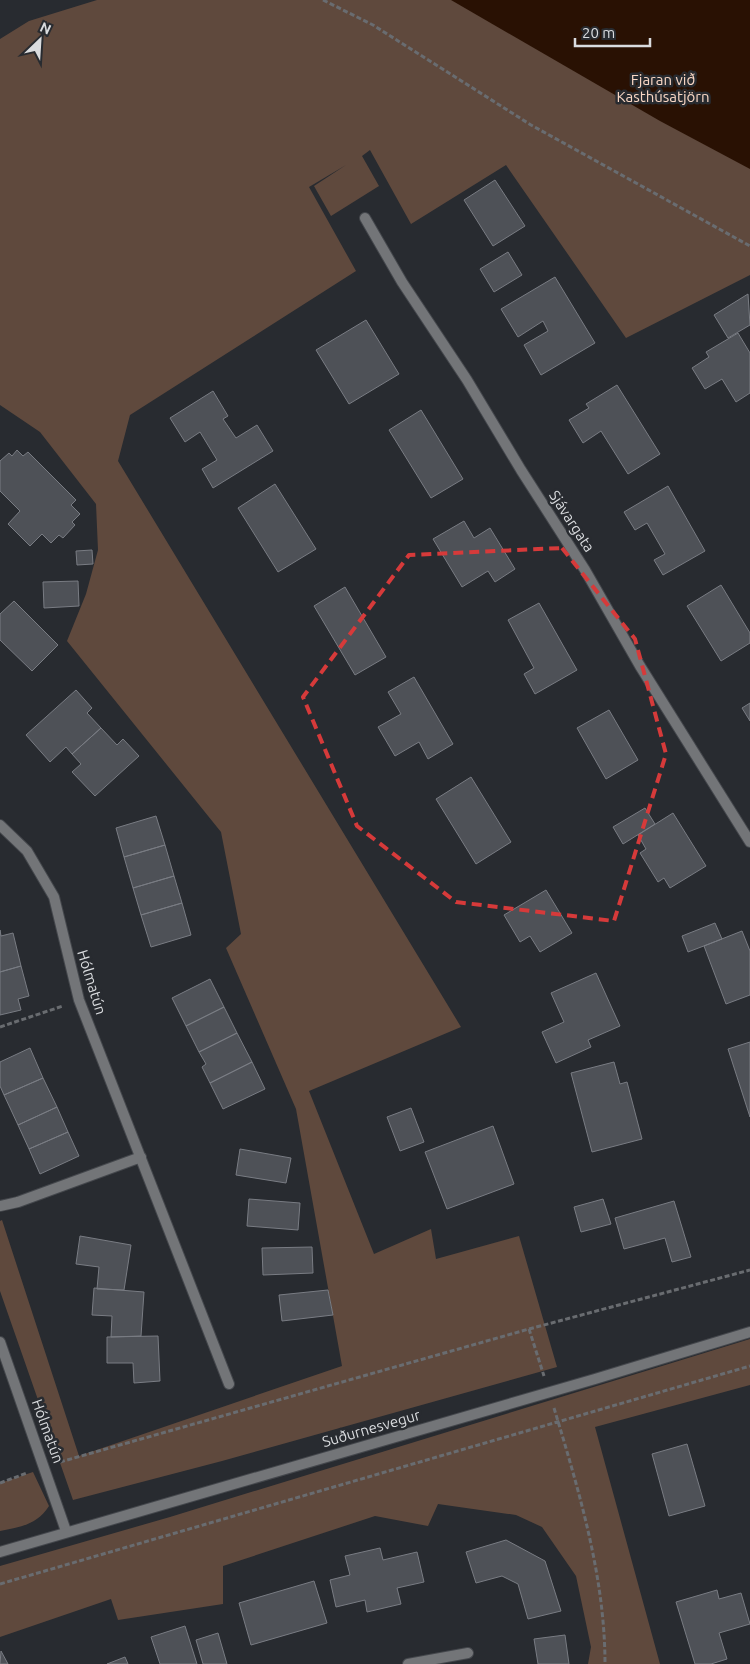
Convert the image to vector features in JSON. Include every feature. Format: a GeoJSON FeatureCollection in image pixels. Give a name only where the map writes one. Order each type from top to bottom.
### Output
{"type":"FeatureCollection","features":[{"type":"Feature","properties":{"kind":"street","name":"Sjávargata"},"geometry":{"type":"LineString","coordinates":[[365,218],[402,282],[467,380],[521,470],[585,570],[640,666],[750,842]]}},
{"type":"Feature","properties":{"kind":"street","name":"Hólmatún"},"geometry":{"type":"LineString","coordinates":[[0,826],[27,851],[54,897],[79,1000],[229,1384]]}},
{"type":"Feature","properties":{"kind":"street"},"geometry":{"type":"LineString","coordinates":[[0,1206],[18,1202],[141,1157]]}},
{"type":"Feature","properties":{"kind":"street","name":"Suðurnesvegur"},"geometry":{"type":"LineString","coordinates":[[0,1552],[66,1531],[595,1380],[750,1332]]}},
{"type":"Feature","properties":{"kind":"street","name":"Hólmatún"},"geometry":{"type":"LineString","coordinates":[[0,1342],[45,1466],[66,1531]]}},
{"type":"Feature","properties":{"kind":"street"},"geometry":{"type":"LineString","coordinates":[[408,1664],[468,1652]]}},
{"type":"Feature","properties":{"kind":"path"},"geometry":{"type":"LineString","coordinates":[[323,0],[373,25],[531,125],[750,246]]}},
{"type":"Feature","properties":{"kind":"path"},"geometry":{"type":"LineString","coordinates":[[0,1027],[79,1000]]}},
{"type":"Feature","properties":{"kind":"path"},"geometry":{"type":"LineString","coordinates":[[0,1482],[45,1466],[529,1329],[750,1270]]}},
{"type":"Feature","properties":{"kind":"path"},"geometry":{"type":"LineString","coordinates":[[0,1584],[750,1366]]}},
{"type":"Feature","properties":{"kind":"path"},"geometry":{"type":"LineString","coordinates":[[558,1422],[587,1523],[605,1627],[605,1664]]}},
{"type":"Feature","properties":{"kind":"highlighted area"},"geometry":{"type":"Polygon","coordinates":[[[562,548],[635,639],[666,754],[614,921],[456,902],[357,826],[303,697],[409,555],[562,548]]]}},
{"type":"Feature","properties":{"kind":"green space","name":"Fjaran við Kasthúsatjörn"},"geometry":{"type":"Polygon","coordinates":[[[97,0],[750,0],[750,275],[626,338],[506,165],[411,224],[370,150],[362,156],[379,186],[331,216],[314,186],[346,165],[309,187],[356,271],[130,415],[118,461],[461,1027],[309,1091],[374,1254],[431,1229],[436,1259],[519,1236],[557,1367],[222,1461],[73,1500],[0,1291],[0,1221],[2,1220],[79,1456],[342,1366],[296,1109],[226,948],[241,934],[221,832],[67,641],[86,594],[98,550],[96,504],[40,432],[0,405],[0,39],[29,21],[97,0]]]}},
{"type":"Feature","properties":{"kind":"green space"},"geometry":{"type":"Polygon","coordinates":[[[750,1339],[750,1385],[595,1427],[660,1664],[588,1664],[591,1647],[576,1576],[542,1527],[516,1515],[438,1504],[428,1526],[375,1516],[223,1566],[223,1604],[118,1620],[111,1599],[0,1637],[0,1566],[170,1517],[750,1339]]]}},
{"type":"Feature","properties":{"kind":"green space"},"geometry":{"type":"Polygon","coordinates":[[[33,1472],[49,1506],[39,1517],[28,1524],[0,1531],[0,1483],[33,1472]]]}},
{"type":"Feature","properties":{"kind":"shaded area"},"geometry":{"type":"Polygon","coordinates":[[[451,0],[750,0],[750,169],[660,121],[451,0]]]}},
{"type":"Feature","properties":{"kind":"building"},"geometry":{"type":"Polygon","coordinates":[[[495,180],[525,226],[493,246],[464,200],[495,180]]]}},
{"type":"Feature","properties":{"kind":"building"},"geometry":{"type":"Polygon","coordinates":[[[508,252],[522,275],[494,292],[480,269],[508,252]]]}},
{"type":"Feature","properties":{"kind":"building"},"geometry":{"type":"Polygon","coordinates":[[[555,277],[595,343],[541,375],[524,345],[548,331],[543,321],[518,337],[501,309],[555,277]]]}},
{"type":"Feature","properties":{"kind":"building"},"geometry":{"type":"Polygon","coordinates":[[[748,294],[750,325],[728,338],[714,315],[748,294]]]}},
{"type":"Feature","properties":{"kind":"building"},"geometry":{"type":"Polygon","coordinates":[[[366,320],[399,374],[349,404],[316,350],[366,320]]]}},
{"type":"Feature","properties":{"kind":"building"},"geometry":{"type":"Polygon","coordinates":[[[738,333],[750,353],[750,393],[736,402],[722,379],[705,389],[692,368],[709,357],[706,352],[738,333]]]}},
{"type":"Feature","properties":{"kind":"building"},"geometry":{"type":"Polygon","coordinates":[[[617,385],[660,454],[628,474],[601,431],[583,443],[569,420],[589,408],[586,404],[617,385]]]}},
{"type":"Feature","properties":{"kind":"building"},"geometry":{"type":"Polygon","coordinates":[[[213,391],[228,416],[223,419],[236,438],[257,425],[273,451],[213,488],[202,469],[217,460],[200,432],[185,442],[170,418],[213,391]]]}},
{"type":"Feature","properties":{"kind":"building"},"geometry":{"type":"Polygon","coordinates":[[[421,410],[463,479],[431,498],[389,430],[421,410]]]}},
{"type":"Feature","properties":{"kind":"building"},"geometry":{"type":"Polygon","coordinates":[[[17,450],[23,456],[28,452],[76,500],[71,505],[80,514],[72,522],[75,525],[63,538],[59,535],[51,543],[42,534],[30,546],[8,524],[20,511],[0,491],[0,461],[9,453],[12,456],[17,450]]]}},
{"type":"Feature","properties":{"kind":"building"},"geometry":{"type":"Polygon","coordinates":[[[275,484],[316,549],[278,572],[238,508],[275,484]]]}},
{"type":"Feature","properties":{"kind":"building"},"geometry":{"type":"Polygon","coordinates":[[[668,486],[705,551],[663,575],[654,560],[665,554],[647,523],[635,530],[624,512],[668,486]]]}},
{"type":"Feature","properties":{"kind":"building"},"geometry":{"type":"Polygon","coordinates":[[[464,521],[474,538],[490,528],[515,569],[495,582],[488,571],[462,587],[433,539],[464,521]]]}},
{"type":"Feature","properties":{"kind":"building"},"geometry":{"type":"Polygon","coordinates":[[[92,550],[93,564],[77,565],[76,551],[92,550]]]}},
{"type":"Feature","properties":{"kind":"building"},"geometry":{"type":"Polygon","coordinates":[[[78,581],[79,606],[44,608],[43,582],[78,581]]]}},
{"type":"Feature","properties":{"kind":"building"},"geometry":{"type":"Polygon","coordinates":[[[721,585],[750,633],[750,643],[721,661],[687,606],[721,585]]]}},
{"type":"Feature","properties":{"kind":"building"},"geometry":{"type":"Polygon","coordinates":[[[345,587],[386,657],[355,675],[314,606],[345,587]]]}},
{"type":"Feature","properties":{"kind":"building"},"geometry":{"type":"Polygon","coordinates":[[[14,601],[58,645],[32,671],[0,640],[0,614],[14,601]]]}},
{"type":"Feature","properties":{"kind":"building"},"geometry":{"type":"Polygon","coordinates":[[[539,603],[577,670],[535,694],[524,674],[534,668],[508,620],[539,603]]]}},
{"type":"Feature","properties":{"kind":"building"},"geometry":{"type":"Polygon","coordinates":[[[414,677],[453,744],[428,759],[419,742],[395,756],[378,727],[401,714],[388,692],[414,677]]]}},
{"type":"Feature","properties":{"kind":"building"},"geometry":{"type":"Polygon","coordinates":[[[76,690],[92,708],[87,713],[101,728],[72,754],[66,747],[50,762],[26,735],[76,690]]]}},
{"type":"Feature","properties":{"kind":"building"},"geometry":{"type":"Polygon","coordinates":[[[750,703],[750,721],[742,708],[750,703]]]}},
{"type":"Feature","properties":{"kind":"building"},"geometry":{"type":"Polygon","coordinates":[[[609,710],[638,760],[606,779],[577,728],[609,710]]]}},
{"type":"Feature","properties":{"kind":"building"},"geometry":{"type":"Polygon","coordinates":[[[101,728],[117,745],[123,739],[139,756],[95,796],[72,772],[81,764],[72,754],[101,728]]]}},
{"type":"Feature","properties":{"kind":"building"},"geometry":{"type":"Polygon","coordinates":[[[471,777],[511,842],[476,864],[436,799],[471,777]]]}},
{"type":"Feature","properties":{"kind":"building"},"geometry":{"type":"Polygon","coordinates":[[[645,808],[655,824],[623,844],[613,827],[645,808]]]}},
{"type":"Feature","properties":{"kind":"building"},"geometry":{"type":"Polygon","coordinates":[[[673,813],[706,866],[670,888],[664,878],[658,882],[640,853],[646,849],[638,835],[673,813]]]}},
{"type":"Feature","properties":{"kind":"building"},"geometry":{"type":"Polygon","coordinates":[[[156,816],[165,845],[124,857],[116,828],[156,816]]]}},
{"type":"Feature","properties":{"kind":"building"},"geometry":{"type":"Polygon","coordinates":[[[165,845],[174,876],[133,888],[124,857],[165,845]]]}},
{"type":"Feature","properties":{"kind":"building"},"geometry":{"type":"Polygon","coordinates":[[[174,876],[182,903],[141,915],[133,888],[174,876]]]}},
{"type":"Feature","properties":{"kind":"building"},"geometry":{"type":"Polygon","coordinates":[[[546,890],[572,933],[540,952],[530,936],[520,942],[504,915],[546,890]]]}},
{"type":"Feature","properties":{"kind":"building"},"geometry":{"type":"Polygon","coordinates":[[[182,903],[191,935],[151,947],[141,915],[182,903]]]}},
{"type":"Feature","properties":{"kind":"building"},"geometry":{"type":"Polygon","coordinates":[[[715,923],[722,939],[688,952],[682,936],[715,923]]]}},
{"type":"Feature","properties":{"kind":"building"},"geometry":{"type":"Polygon","coordinates":[[[0,930],[1,936],[13,933],[21,966],[0,972],[0,930]]]}},
{"type":"Feature","properties":{"kind":"building"},"geometry":{"type":"Polygon","coordinates":[[[742,931],[750,951],[750,995],[726,1004],[704,946],[742,931]]]}},
{"type":"Feature","properties":{"kind":"building"},"geometry":{"type":"Polygon","coordinates":[[[21,966],[29,996],[18,999],[21,1010],[0,1015],[0,972],[21,966]]]}},
{"type":"Feature","properties":{"kind":"building"},"geometry":{"type":"Polygon","coordinates":[[[596,973],[620,1026],[588,1040],[591,1047],[556,1063],[542,1032],[564,1022],[551,993],[596,973]]]}},
{"type":"Feature","properties":{"kind":"building"},"geometry":{"type":"Polygon","coordinates":[[[210,979],[224,1007],[186,1026],[172,998],[210,979]]]}},
{"type":"Feature","properties":{"kind":"building"},"geometry":{"type":"Polygon","coordinates":[[[224,1007],[237,1033],[199,1052],[186,1026],[224,1007]]]}},
{"type":"Feature","properties":{"kind":"building"},"geometry":{"type":"Polygon","coordinates":[[[237,1033],[252,1062],[210,1083],[202,1067],[206,1064],[199,1052],[237,1033]]]}},
{"type":"Feature","properties":{"kind":"building"},"geometry":{"type":"Polygon","coordinates":[[[750,1042],[750,1117],[728,1049],[750,1042]]]}},
{"type":"Feature","properties":{"kind":"building"},"geometry":{"type":"Polygon","coordinates":[[[30,1048],[43,1078],[4,1095],[0,1086],[0,1062],[30,1048]]]}},
{"type":"Feature","properties":{"kind":"building"},"geometry":{"type":"Polygon","coordinates":[[[252,1062],[265,1089],[223,1109],[210,1083],[252,1062]]]}},
{"type":"Feature","properties":{"kind":"building"},"geometry":{"type":"Polygon","coordinates":[[[614,1062],[620,1084],[627,1082],[642,1139],[592,1152],[571,1073],[614,1062]]]}},
{"type":"Feature","properties":{"kind":"building"},"geometry":{"type":"Polygon","coordinates":[[[43,1078],[57,1107],[18,1125],[4,1095],[43,1078]]]}},
{"type":"Feature","properties":{"kind":"building"},"geometry":{"type":"Polygon","coordinates":[[[57,1107],[68,1132],[29,1149],[18,1125],[57,1107]]]}},
{"type":"Feature","properties":{"kind":"building"},"geometry":{"type":"Polygon","coordinates":[[[411,1108],[424,1142],[400,1151],[387,1117],[411,1108]]]}},
{"type":"Feature","properties":{"kind":"building"},"geometry":{"type":"Polygon","coordinates":[[[493,1126],[514,1184],[447,1209],[425,1152],[493,1126]]]}},
{"type":"Feature","properties":{"kind":"building"},"geometry":{"type":"Polygon","coordinates":[[[68,1132],[79,1156],[40,1174],[29,1149],[68,1132]]]}},
{"type":"Feature","properties":{"kind":"building"},"geometry":{"type":"Polygon","coordinates":[[[240,1149],[291,1158],[286,1183],[236,1175],[240,1149]]]}},
{"type":"Feature","properties":{"kind":"building"},"geometry":{"type":"Polygon","coordinates":[[[249,1199],[300,1203],[298,1230],[247,1226],[249,1199]]]}},
{"type":"Feature","properties":{"kind":"building"},"geometry":{"type":"Polygon","coordinates":[[[603,1199],[611,1224],[581,1232],[574,1207],[603,1199]]]}},
{"type":"Feature","properties":{"kind":"building"},"geometry":{"type":"Polygon","coordinates":[[[674,1201],[691,1257],[672,1262],[665,1238],[624,1249],[615,1218],[674,1201]]]}},
{"type":"Feature","properties":{"kind":"building"},"geometry":{"type":"Polygon","coordinates":[[[80,1236],[131,1245],[124,1290],[97,1289],[99,1267],[76,1264],[80,1236]]]}},
{"type":"Feature","properties":{"kind":"building"},"geometry":{"type":"Polygon","coordinates":[[[312,1247],[313,1273],[263,1275],[262,1248],[312,1247]]]}},
{"type":"Feature","properties":{"kind":"building"},"geometry":{"type":"Polygon","coordinates":[[[94,1288],[144,1292],[141,1336],[111,1337],[112,1316],[92,1315],[94,1288]]]}},
{"type":"Feature","properties":{"kind":"building"},"geometry":{"type":"Polygon","coordinates":[[[328,1290],[333,1315],[282,1321],[279,1295],[328,1290]]]}},
{"type":"Feature","properties":{"kind":"building"},"geometry":{"type":"Polygon","coordinates":[[[158,1336],[160,1381],[134,1383],[133,1363],[107,1363],[107,1337],[158,1336]]]}},
{"type":"Feature","properties":{"kind":"building"},"geometry":{"type":"Polygon","coordinates":[[[687,1444],[705,1506],[669,1516],[652,1454],[687,1444]]]}},
{"type":"Feature","properties":{"kind":"building"},"geometry":{"type":"Polygon","coordinates":[[[506,1540],[545,1561],[561,1611],[528,1619],[518,1584],[502,1576],[476,1583],[466,1552],[506,1540]]]}},
{"type":"Feature","properties":{"kind":"building"},"geometry":{"type":"Polygon","coordinates":[[[380,1548],[383,1560],[417,1552],[424,1582],[397,1588],[401,1604],[367,1612],[365,1600],[336,1607],[330,1580],[350,1575],[345,1556],[380,1548]]]}},
{"type":"Feature","properties":{"kind":"building"},"geometry":{"type":"Polygon","coordinates":[[[314,1581],[327,1623],[251,1645],[239,1603],[314,1581]]]}},
{"type":"Feature","properties":{"kind":"building"},"geometry":{"type":"Polygon","coordinates":[[[717,1590],[719,1599],[741,1593],[750,1624],[719,1633],[727,1659],[711,1664],[695,1664],[676,1602],[717,1590]]]}},
{"type":"Feature","properties":{"kind":"building"},"geometry":{"type":"Polygon","coordinates":[[[185,1626],[197,1664],[160,1664],[151,1637],[185,1626]]]}},
{"type":"Feature","properties":{"kind":"building"},"geometry":{"type":"Polygon","coordinates":[[[218,1633],[227,1664],[203,1664],[196,1640],[218,1633]]]}},
{"type":"Feature","properties":{"kind":"building"},"geometry":{"type":"Polygon","coordinates":[[[565,1635],[569,1664],[538,1664],[534,1639],[565,1635]]]}},
{"type":"Feature","properties":{"kind":"building"},"geometry":{"type":"Polygon","coordinates":[[[1,1651],[8,1664],[0,1664],[1,1651]]]}},
{"type":"Feature","properties":{"kind":"building"},"geometry":{"type":"Polygon","coordinates":[[[125,1657],[128,1664],[107,1664],[125,1657]]]}}]}
